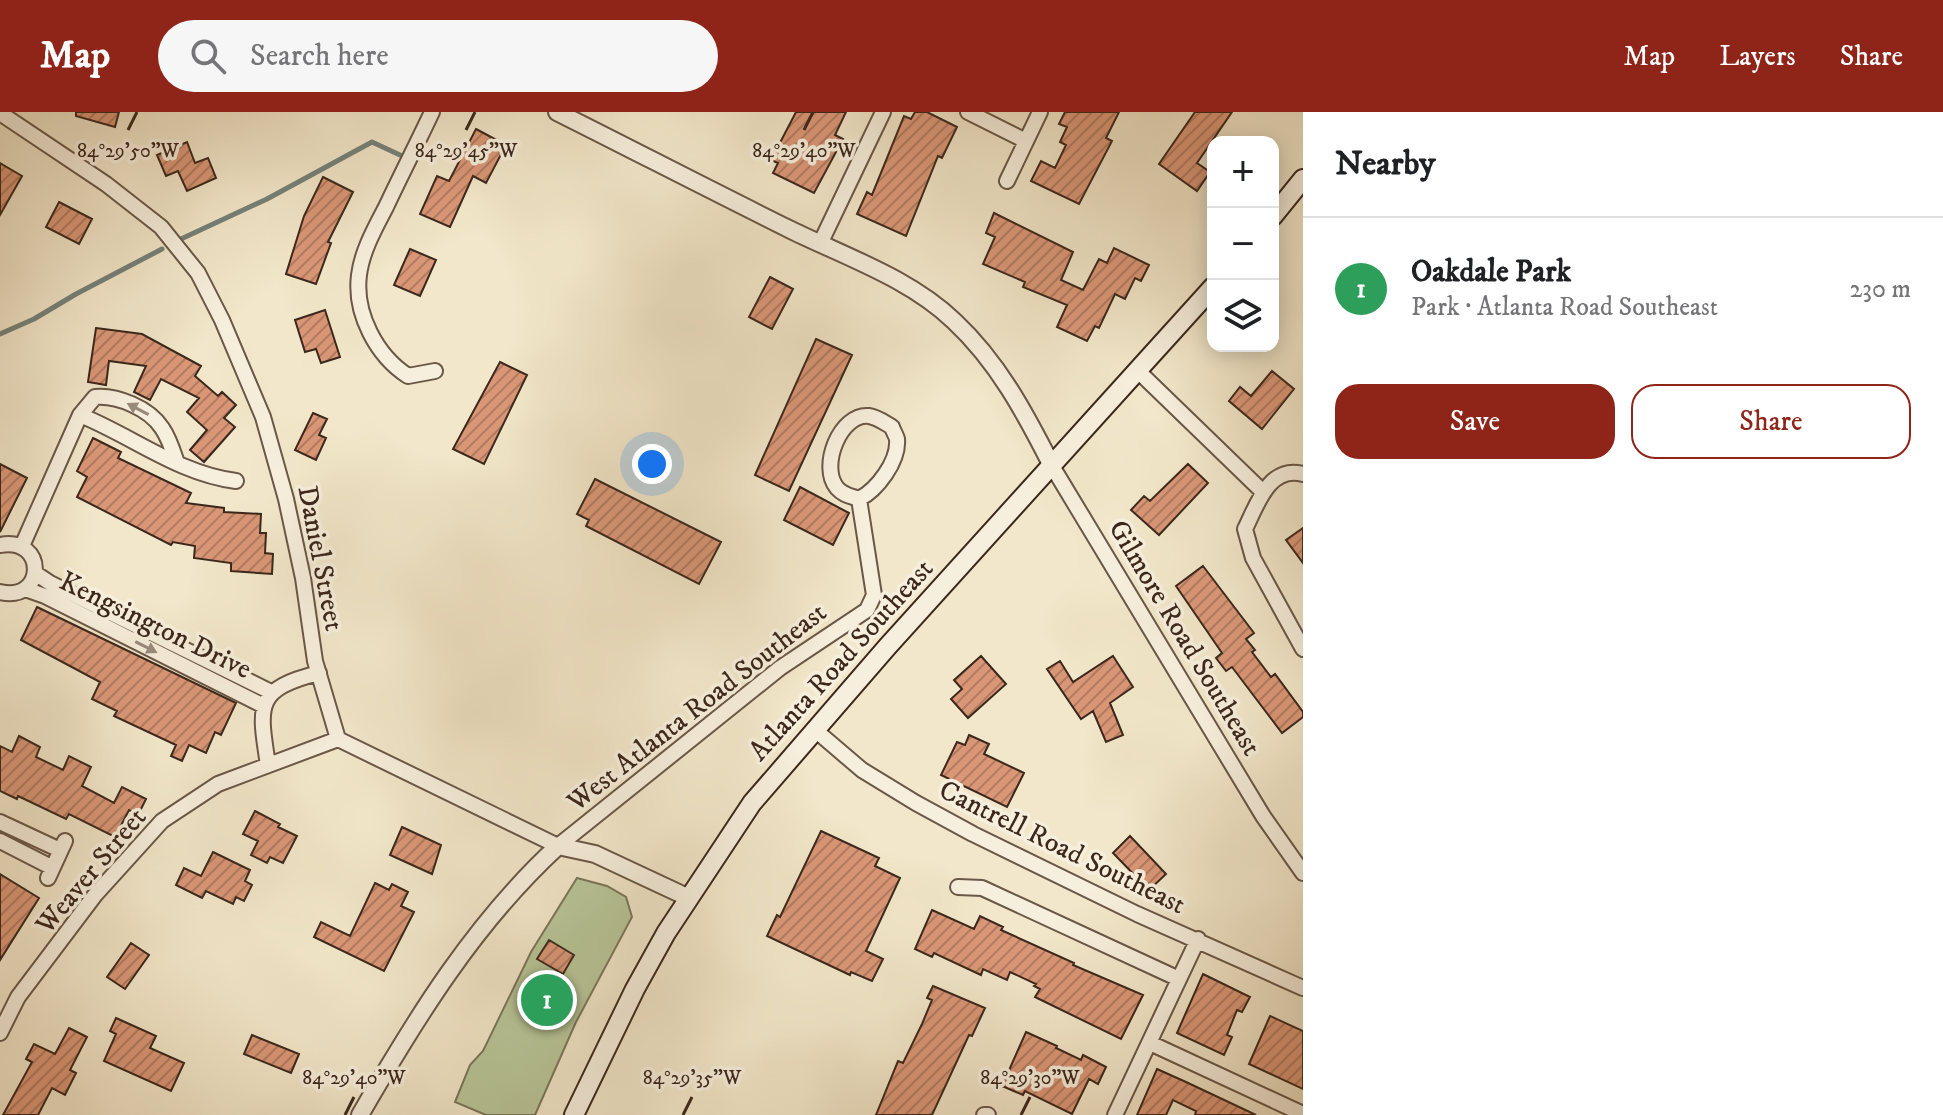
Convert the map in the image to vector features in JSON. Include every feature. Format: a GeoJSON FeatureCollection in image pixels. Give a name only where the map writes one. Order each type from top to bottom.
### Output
{"type":"FeatureCollection","features":[{"type":"Feature","properties":{"kind":"main road"},"geometry":{"type":"LineString","coordinates":[[1279,209],[1303,179]]}},
{"type":"Feature","properties":{"kind":"main road","name":"Atlanta Road Southeast"},"geometry":{"type":"LineString","coordinates":[[574,1115],[635,989],[687,897],[752,803],[814,729],[1207,294]]}},
{"type":"Feature","properties":{"kind":"street"},"geometry":{"type":"LineString","coordinates":[[432,112],[368,244],[359,276],[361,304],[373,339],[392,365],[408,376],[435,371]]}},
{"type":"Feature","properties":{"kind":"street"},"geometry":{"type":"LineString","coordinates":[[557,112],[866,264],[952,319],[982,349],[1008,385],[1052,466]]}},
{"type":"Feature","properties":{"kind":"street"},"geometry":{"type":"LineString","coordinates":[[820,244],[883,112]]}},
{"type":"Feature","properties":{"kind":"street"},"geometry":{"type":"LineString","coordinates":[[968,112],[1026,141]]}},
{"type":"Feature","properties":{"kind":"street"},"geometry":{"type":"LineString","coordinates":[[1007,181],[1040,112]]}},
{"type":"Feature","properties":{"kind":"street","name":"Daniel Street"},"geometry":{"type":"LineString","coordinates":[[0,113],[106,184],[161,227],[198,273],[222,320],[263,417],[295,539],[319,673],[338,739]]}},
{"type":"Feature","properties":{"kind":"street"},"geometry":{"type":"LineString","coordinates":[[1138,371],[1263,492]]}},
{"type":"Feature","properties":{"kind":"street"},"geometry":{"type":"LineString","coordinates":[[22,546],[80,415],[95,397],[107,396],[135,406],[154,418],[162,428],[177,463]]}},
{"type":"Feature","properties":{"kind":"street"},"geometry":{"type":"LineString","coordinates":[[80,415],[177,463],[216,478],[236,481]]}},
{"type":"Feature","properties":{"kind":"street"},"geometry":{"type":"LineString","coordinates":[[867,415],[892,427],[897,440],[894,457],[881,480],[869,494],[859,499],[843,494],[834,486],[829,469],[832,452],[845,428],[854,418],[867,415]]}},
{"type":"Feature","properties":{"kind":"street","name":"Gilmore Road Southeast"},"geometry":{"type":"LineString","coordinates":[[1052,466],[1263,816],[1303,873]]}},
{"type":"Feature","properties":{"kind":"street"},"geometry":{"type":"LineString","coordinates":[[1303,474],[1282,474],[1268,484],[1245,529],[1253,558],[1303,649]]}},
{"type":"Feature","properties":{"kind":"street","name":"West Atlanta Road Southeast"},"geometry":{"type":"LineString","coordinates":[[558,846],[780,668],[867,610],[874,595],[859,499]]}},
{"type":"Feature","properties":{"kind":"street"},"geometry":{"type":"LineString","coordinates":[[0,545],[12,543],[22,546],[33,558],[35,573],[25,589],[13,594],[0,592]]}},
{"type":"Feature","properties":{"kind":"street","name":"Kengsington Drive"},"geometry":{"type":"LineString","coordinates":[[35,573],[271,692]]}},
{"type":"Feature","properties":{"kind":"street","name":"Kengsington Drive"},"geometry":{"type":"LineString","coordinates":[[25,589],[45,596],[264,706]]}},
{"type":"Feature","properties":{"kind":"street"},"geometry":{"type":"LineString","coordinates":[[268,765],[263,730],[264,706],[271,692],[289,680],[319,673]]}},
{"type":"Feature","properties":{"kind":"street","name":"Cantrell Road Southeast"},"geometry":{"type":"LineString","coordinates":[[814,729],[862,770],[916,803],[1124,907],[1303,988]]}},
{"type":"Feature","properties":{"kind":"street"},"geometry":{"type":"LineString","coordinates":[[338,739],[558,846],[595,854],[687,897]]}},
{"type":"Feature","properties":{"kind":"street","name":"Weaver Street"},"geometry":{"type":"LineString","coordinates":[[0,1033],[18,997],[95,895],[162,821],[218,784],[338,739]]}},
{"type":"Feature","properties":{"kind":"street"},"geometry":{"type":"LineString","coordinates":[[0,822],[63,846],[50,872],[0,841]]}},
{"type":"Feature","properties":{"kind":"street"},"geometry":{"type":"LineString","coordinates":[[360,1115],[451,969],[498,906],[558,846]]}},
{"type":"Feature","properties":{"kind":"street"},"geometry":{"type":"LineString","coordinates":[[958,887],[982,888],[1179,979]]}},
{"type":"Feature","properties":{"kind":"street"},"geometry":{"type":"LineString","coordinates":[[1115,1115],[1198,939]]}},
{"type":"Feature","properties":{"kind":"street"},"geometry":{"type":"LineString","coordinates":[[1150,1043],[1303,1114]]}},
{"type":"Feature","properties":{"kind":"green space"},"geometry":{"type":"Polygon","coordinates":[[[577,878],[607,886],[626,897],[632,917],[576,1022],[535,1115],[486,1115],[455,1102],[470,1065],[483,1051],[531,952],[577,878]]]}},
{"type":"Feature","properties":{"kind":"building"},"geometry":{"type":"Polygon","coordinates":[[[76,112],[119,112],[115,127],[76,116],[76,112]]]}},
{"type":"Feature","properties":{"kind":"building"},"geometry":{"type":"Polygon","coordinates":[[[796,112],[846,112],[835,135],[843,139],[814,193],[773,173],[778,163],[771,160],[796,112]]]}},
{"type":"Feature","properties":{"kind":"building"},"geometry":{"type":"Polygon","coordinates":[[[915,112],[927,112],[957,127],[942,158],[938,156],[906,236],[857,214],[867,192],[872,195],[904,116],[911,119],[915,112]]]}},
{"type":"Feature","properties":{"kind":"building"},"geometry":{"type":"Polygon","coordinates":[[[1065,112],[1119,112],[1106,138],[1112,141],[1079,204],[1031,181],[1041,161],[1055,168],[1066,145],[1060,142],[1067,127],[1059,124],[1065,112]]]}},
{"type":"Feature","properties":{"kind":"building"},"geometry":{"type":"Polygon","coordinates":[[[1195,112],[1232,112],[1216,136],[1207,136],[1207,148],[1197,163],[1207,170],[1207,176],[1197,191],[1159,164],[1195,112]]]}},
{"type":"Feature","properties":{"kind":"building"},"geometry":{"type":"Polygon","coordinates":[[[476,129],[506,145],[486,183],[473,176],[450,227],[420,214],[437,176],[449,181],[476,129]]]}},
{"type":"Feature","properties":{"kind":"building"},"geometry":{"type":"Polygon","coordinates":[[[187,142],[195,163],[208,158],[216,178],[187,191],[178,171],[166,176],[157,155],[187,142]]]}},
{"type":"Feature","properties":{"kind":"building"},"geometry":{"type":"Polygon","coordinates":[[[0,163],[22,176],[0,215],[0,163]]]}},
{"type":"Feature","properties":{"kind":"building"},"geometry":{"type":"Polygon","coordinates":[[[323,177],[353,192],[328,242],[331,243],[316,284],[286,274],[304,216],[323,177]]]}},
{"type":"Feature","properties":{"kind":"building"},"geometry":{"type":"Polygon","coordinates":[[[59,202],[92,219],[79,244],[46,227],[59,202]]]}},
{"type":"Feature","properties":{"kind":"building"},"geometry":{"type":"Polygon","coordinates":[[[994,213],[1073,252],[1061,280],[1083,290],[1099,259],[1107,263],[1114,248],[1149,265],[1141,281],[1135,278],[1125,299],[1115,294],[1099,328],[1095,326],[1087,341],[1057,327],[1067,305],[1023,287],[1025,282],[983,264],[995,237],[986,233],[994,213]]]}},
{"type":"Feature","properties":{"kind":"building"},"geometry":{"type":"Polygon","coordinates":[[[410,249],[436,260],[420,296],[394,285],[410,249]]]}},
{"type":"Feature","properties":{"kind":"building"},"geometry":{"type":"Polygon","coordinates":[[[770,277],[793,289],[772,329],[749,317],[770,277]]]}},
{"type":"Feature","properties":{"kind":"building"},"geometry":{"type":"Polygon","coordinates":[[[325,310],[340,357],[321,363],[316,349],[305,352],[295,320],[325,310]]]}},
{"type":"Feature","properties":{"kind":"building"},"geometry":{"type":"Polygon","coordinates":[[[96,328],[142,334],[201,366],[195,376],[218,396],[222,392],[236,405],[224,418],[235,427],[204,462],[190,450],[207,430],[187,412],[199,398],[161,379],[150,400],[134,392],[146,366],[109,361],[106,385],[88,382],[96,328]]]}},
{"type":"Feature","properties":{"kind":"building"},"geometry":{"type":"Polygon","coordinates":[[[816,339],[852,355],[789,491],[755,475],[816,339]]]}},
{"type":"Feature","properties":{"kind":"building"},"geometry":{"type":"Polygon","coordinates":[[[500,362],[527,375],[484,464],[453,449],[500,362]]]}},
{"type":"Feature","properties":{"kind":"building"},"geometry":{"type":"Polygon","coordinates":[[[1272,371],[1294,389],[1262,429],[1229,401],[1240,387],[1251,396],[1272,371]]]}},
{"type":"Feature","properties":{"kind":"building"},"geometry":{"type":"Polygon","coordinates":[[[313,413],[327,419],[319,435],[326,438],[316,460],[295,450],[313,413]]]}},
{"type":"Feature","properties":{"kind":"building"},"geometry":{"type":"Polygon","coordinates":[[[93,438],[121,452],[118,458],[191,493],[186,503],[224,508],[224,512],[261,514],[260,533],[266,533],[265,553],[273,554],[272,574],[231,571],[231,563],[194,558],[195,546],[173,542],[171,545],[77,497],[87,477],[77,471],[93,438]]]}},
{"type":"Feature","properties":{"kind":"building"},"geometry":{"type":"Polygon","coordinates":[[[0,464],[27,478],[0,532],[0,464]]]}},
{"type":"Feature","properties":{"kind":"building"},"geometry":{"type":"Polygon","coordinates":[[[1188,464],[1208,483],[1159,535],[1131,510],[1144,496],[1150,501],[1188,464]]]}},
{"type":"Feature","properties":{"kind":"building"},"geometry":{"type":"Polygon","coordinates":[[[595,479],[721,542],[699,584],[586,526],[589,520],[577,514],[595,479]]]}},
{"type":"Feature","properties":{"kind":"building"},"geometry":{"type":"Polygon","coordinates":[[[800,487],[849,513],[833,545],[784,520],[800,487]]]}},
{"type":"Feature","properties":{"kind":"building"},"geometry":{"type":"Polygon","coordinates":[[[1303,528],[1303,563],[1286,540],[1303,528]]]}},
{"type":"Feature","properties":{"kind":"building"},"geometry":{"type":"Polygon","coordinates":[[[1203,566],[1254,633],[1246,639],[1255,650],[1252,652],[1271,677],[1275,674],[1303,712],[1303,717],[1282,733],[1232,667],[1226,671],[1216,658],[1222,653],[1176,586],[1203,566]]]}},
{"type":"Feature","properties":{"kind":"building"},"geometry":{"type":"Polygon","coordinates":[[[37,607],[236,703],[221,735],[215,732],[206,753],[189,745],[182,761],[171,756],[176,745],[114,716],[117,711],[92,699],[100,682],[21,640],[37,607]]]}},
{"type":"Feature","properties":{"kind":"building"},"geometry":{"type":"Polygon","coordinates":[[[981,656],[1006,684],[968,718],[951,699],[962,689],[954,680],[981,656]]]}},
{"type":"Feature","properties":{"kind":"building"},"geometry":{"type":"Polygon","coordinates":[[[1113,656],[1133,687],[1110,703],[1123,735],[1106,742],[1093,711],[1081,719],[1047,669],[1060,661],[1073,682],[1113,656]]]}},
{"type":"Feature","properties":{"kind":"building"},"geometry":{"type":"Polygon","coordinates":[[[969,735],[989,744],[984,754],[1024,773],[1007,807],[941,775],[957,742],[965,745],[969,735]]]}},
{"type":"Feature","properties":{"kind":"building"},"geometry":{"type":"Polygon","coordinates":[[[19,736],[40,747],[36,757],[63,770],[69,756],[91,767],[82,786],[114,803],[122,787],[146,799],[138,815],[129,810],[115,837],[69,814],[66,819],[18,796],[17,799],[0,791],[0,746],[12,752],[19,736]]]}},
{"type":"Feature","properties":{"kind":"building"},"geometry":{"type":"Polygon","coordinates":[[[255,811],[297,836],[283,863],[270,857],[267,863],[251,855],[258,841],[243,834],[255,811]]]}},
{"type":"Feature","properties":{"kind":"building"},"geometry":{"type":"Polygon","coordinates":[[[402,827],[441,845],[432,874],[390,855],[402,827]]]}},
{"type":"Feature","properties":{"kind":"building"},"geometry":{"type":"Polygon","coordinates":[[[821,831],[879,858],[875,866],[900,878],[866,951],[883,959],[872,981],[851,972],[850,975],[767,936],[777,915],[780,917],[821,831]]]}},
{"type":"Feature","properties":{"kind":"building"},"geometry":{"type":"Polygon","coordinates":[[[1130,836],[1166,874],[1149,890],[1113,853],[1130,836]]]}},
{"type":"Feature","properties":{"kind":"building"},"geometry":{"type":"Polygon","coordinates":[[[213,852],[250,870],[245,881],[252,885],[244,901],[236,897],[233,904],[206,891],[202,898],[176,885],[184,868],[201,876],[213,852]]]}},
{"type":"Feature","properties":{"kind":"building"},"geometry":{"type":"Polygon","coordinates":[[[0,874],[39,898],[0,960],[0,874]]]}},
{"type":"Feature","properties":{"kind":"building"},"geometry":{"type":"Polygon","coordinates":[[[375,883],[389,890],[392,884],[408,892],[401,906],[414,912],[384,971],[314,937],[321,922],[350,936],[375,883]]]}},
{"type":"Feature","properties":{"kind":"building"},"geometry":{"type":"Polygon","coordinates":[[[932,910],[974,929],[980,916],[1003,927],[1001,930],[1073,965],[1143,995],[1121,1039],[1035,997],[1040,989],[1034,986],[1036,984],[1010,972],[1007,980],[983,969],[981,975],[934,953],[932,957],[915,949],[932,910]]]}},
{"type":"Feature","properties":{"kind":"building"},"geometry":{"type":"Polygon","coordinates":[[[549,940],[574,955],[563,974],[537,959],[549,940]]]}},
{"type":"Feature","properties":{"kind":"building"},"geometry":{"type":"Polygon","coordinates":[[[131,943],[149,955],[125,989],[107,977],[131,943]]]}},
{"type":"Feature","properties":{"kind":"building"},"geometry":{"type":"Polygon","coordinates":[[[1203,974],[1250,997],[1242,1012],[1237,1010],[1227,1035],[1232,1037],[1224,1055],[1177,1033],[1203,974]]]}},
{"type":"Feature","properties":{"kind":"building"},"geometry":{"type":"Polygon","coordinates":[[[933,986],[985,1008],[932,1115],[876,1115],[898,1061],[903,1063],[922,1024],[932,1000],[927,998],[933,986]]]}},
{"type":"Feature","properties":{"kind":"building"},"geometry":{"type":"Polygon","coordinates":[[[1270,1016],[1303,1031],[1303,1089],[1249,1064],[1270,1016]]]}},
{"type":"Feature","properties":{"kind":"building"},"geometry":{"type":"Polygon","coordinates":[[[116,1018],[156,1036],[150,1048],[184,1063],[171,1091],[104,1061],[116,1034],[110,1031],[116,1018]]]}},
{"type":"Feature","properties":{"kind":"building"},"geometry":{"type":"Polygon","coordinates":[[[69,1028],[87,1037],[70,1070],[76,1073],[65,1095],[52,1088],[38,1115],[3,1115],[32,1062],[26,1059],[34,1044],[55,1054],[69,1028]]]}},
{"type":"Feature","properties":{"kind":"building"},"geometry":{"type":"Polygon","coordinates":[[[1026,1032],[1081,1060],[1083,1055],[1106,1067],[1098,1084],[1089,1079],[1072,1114],[1025,1091],[1023,1095],[1002,1086],[1026,1032]]]}},
{"type":"Feature","properties":{"kind":"building"},"geometry":{"type":"Polygon","coordinates":[[[252,1035],[299,1054],[291,1073],[244,1054],[252,1035]]]}},
{"type":"Feature","properties":{"kind":"building"},"geometry":{"type":"Polygon","coordinates":[[[1157,1069],[1256,1115],[1195,1115],[1196,1111],[1173,1100],[1166,1115],[1137,1115],[1157,1069]]]}},
{"type":"Feature","properties":{"kind":"waterway"},"geometry":{"type":"LineString","coordinates":[[181,239],[267,199],[372,142],[400,155]]}},
{"type":"Feature","properties":{"kind":"waterway"},"geometry":{"type":"LineString","coordinates":[[0,334],[34,319],[162,249]]}},
{"type":"Feature","properties":{"kind":"place","name":"Oakdale Park"},"geometry":{"type":"Point","coordinates":[547,1000]}}]}
